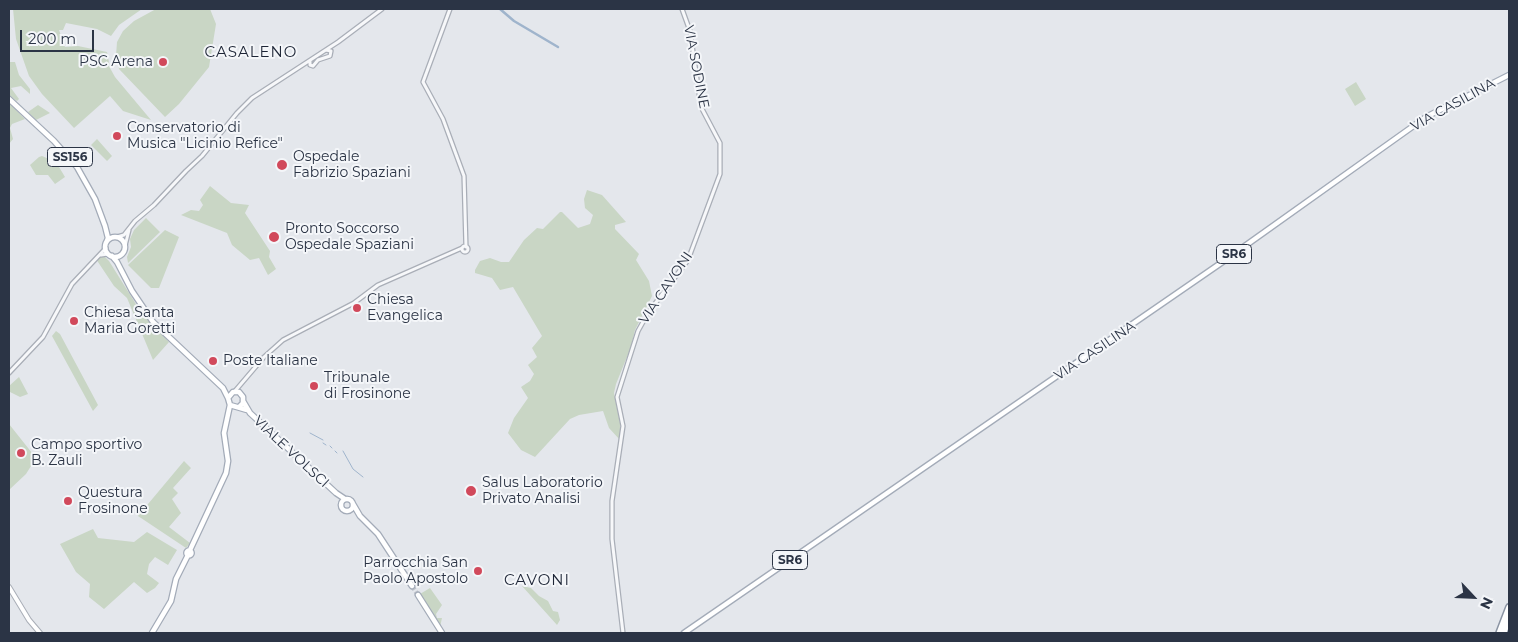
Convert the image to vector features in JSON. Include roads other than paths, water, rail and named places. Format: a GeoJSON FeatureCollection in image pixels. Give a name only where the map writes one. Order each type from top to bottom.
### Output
{"type":"FeatureCollection","features":[{"type":"Feature","properties":{"kind":"highway"},"geometry":{"type":"LineString","coordinates":[[1504,633],[1509,608]]}},
{"type":"Feature","properties":{"kind":"highway"},"geometry":{"type":"LineString","coordinates":[[1499,633],[1508,619]]}},
{"type":"Feature","properties":{"kind":"main road","name":"VIA CASILINA"},"geometry":{"type":"LineString","coordinates":[[684,633],[1221,263],[1426,117],[1509,75]]}},
{"type":"Feature","properties":{"kind":"main road","name":"SS156"},"geometry":{"type":"LineString","coordinates":[[9,99],[70,158],[84,177],[105,226],[108,238],[106,246],[110,255],[120,266],[124,277],[153,322],[223,388],[230,405]]}},
{"type":"Feature","properties":{"kind":"main road","name":"SS156"},"geometry":{"type":"LineString","coordinates":[[105,226],[115,237],[122,240],[125,246],[121,255],[120,266]]}},
{"type":"Feature","properties":{"kind":"main road"},"geometry":{"type":"LineString","coordinates":[[106,246],[115,237]]}},
{"type":"Feature","properties":{"kind":"main road"},"geometry":{"type":"LineString","coordinates":[[110,255],[121,255]]}},
{"type":"Feature","properties":{"kind":"main road","name":"SS156"},"geometry":{"type":"LineString","coordinates":[[223,388],[242,395]]}},
{"type":"Feature","properties":{"kind":"main road"},"geometry":{"type":"LineString","coordinates":[[228,398],[234,392]]}},
{"type":"Feature","properties":{"kind":"main road"},"geometry":{"type":"LineString","coordinates":[[228,416],[243,401],[242,395]]}},
{"type":"Feature","properties":{"kind":"main road","name":"VIALE VOLSCI"},"geometry":{"type":"LineString","coordinates":[[243,401],[247,410],[336,493],[350,500],[360,516],[380,537],[412,586]]}},
{"type":"Feature","properties":{"kind":"main road"},"geometry":{"type":"LineString","coordinates":[[152,633],[171,601],[176,579],[226,473],[228,461],[224,433],[230,405],[238,407]]}},
{"type":"Feature","properties":{"kind":"main road","name":"VIALE VOLSCI"},"geometry":{"type":"LineString","coordinates":[[238,407],[247,410]]}},
{"type":"Feature","properties":{"kind":"main road","name":"VIALE VOLSCI"},"geometry":{"type":"LineString","coordinates":[[336,493],[344,510],[350,510],[360,516]]}},
{"type":"Feature","properties":{"kind":"main road"},"geometry":{"type":"LineString","coordinates":[[341,504],[345,499]]}},
{"type":"Feature","properties":{"kind":"main road"},"geometry":{"type":"LineString","coordinates":[[350,510],[353,504]]}},
{"type":"Feature","properties":{"kind":"main road"},"geometry":{"type":"LineString","coordinates":[[9,587],[29,620],[40,633]]}},
{"type":"Feature","properties":{"kind":"main road"},"geometry":{"type":"LineString","coordinates":[[418,595],[442,633]]}},
{"type":"Feature","properties":{"kind":"street"},"geometry":{"type":"LineString","coordinates":[[115,237],[124,235],[202,156],[248,101],[310,63],[382,9]]}},
{"type":"Feature","properties":{"kind":"street"},"geometry":{"type":"LineString","coordinates":[[234,392],[283,340],[354,303],[378,286],[464,248],[466,240],[464,176],[443,119],[423,82],[450,9]]}},
{"type":"Feature","properties":{"kind":"street","name":"VIA SODINE"},"geometry":{"type":"LineString","coordinates":[[682,9],[690,31],[702,107],[719,138],[721,152]]}},
{"type":"Feature","properties":{"kind":"street"},"geometry":{"type":"LineString","coordinates":[[310,63],[313,66],[320,59],[328,56],[338,42]]}},
{"type":"Feature","properties":{"kind":"street"},"geometry":{"type":"LineString","coordinates":[[326,50],[331,51]]}},
{"type":"Feature","properties":{"kind":"street","name":"VIA CAVONI"},"geometry":{"type":"LineString","coordinates":[[623,633],[612,539],[612,501],[623,426],[616,397],[638,332],[648,313],[668,288],[692,250],[718,184],[721,152]]}},
{"type":"Feature","properties":{"kind":"street"},"geometry":{"type":"LineString","coordinates":[[125,246],[130,227]]}},
{"type":"Feature","properties":{"kind":"street"},"geometry":{"type":"LineString","coordinates":[[9,373],[44,337],[72,284],[106,246]]}},
{"type":"Feature","properties":{"kind":"street"},"geometry":{"type":"LineString","coordinates":[[98,256],[110,255]]}},
{"type":"Feature","properties":{"kind":"street"},"geometry":{"type":"LineString","coordinates":[[242,385],[242,395]]}},
{"type":"Feature","properties":{"kind":"waterway"},"geometry":{"type":"LineString","coordinates":[[500,9],[514,21],[558,47]]}},
{"type":"Feature","properties":{"kind":"waterway"},"geometry":{"type":"LineString","coordinates":[[310,433],[323,440]]}},
{"type":"Feature","properties":{"kind":"waterway"},"geometry":{"type":"LineString","coordinates":[[343,451],[353,469],[363,477]]}},
{"type":"Feature","properties":{"kind":"tunnel"},"geometry":{"type":"LineString","coordinates":[[412,586],[418,595]]}},
{"type":"Feature","properties":{"kind":"place","name":"PSC Arena"},"geometry":{"type":"Point","coordinates":[163,62]}},
{"type":"Feature","properties":{"kind":"place","name":"Conservatorio di Musica \"Licinio Refice\""},"geometry":{"type":"Point","coordinates":[117,136]}},
{"type":"Feature","properties":{"kind":"place","name":"Ospedale Fabrizio Spaziani"},"geometry":{"type":"Point","coordinates":[282,165]}},
{"type":"Feature","properties":{"kind":"place","name":"Pronto Soccorso Ospedale Spaziani"},"geometry":{"type":"Point","coordinates":[274,237]}},
{"type":"Feature","properties":{"kind":"place","name":"Chiesa Evangelica"},"geometry":{"type":"Point","coordinates":[357,308]}},
{"type":"Feature","properties":{"kind":"place","name":"Chiesa Santa Maria Goretti"},"geometry":{"type":"Point","coordinates":[74,321]}},
{"type":"Feature","properties":{"kind":"place","name":"Poste Italiane"},"geometry":{"type":"Point","coordinates":[213,361]}},
{"type":"Feature","properties":{"kind":"place","name":"Tribunale di Frosinone"},"geometry":{"type":"Point","coordinates":[314,386]}},
{"type":"Feature","properties":{"kind":"place","name":"Campo sportivo B. Zauli"},"geometry":{"type":"Point","coordinates":[21,453]}},
{"type":"Feature","properties":{"kind":"place","name":"Salus Laboratorio Privato Analisi"},"geometry":{"type":"Point","coordinates":[471,491]}},
{"type":"Feature","properties":{"kind":"place","name":"Questura Frosinone"},"geometry":{"type":"Point","coordinates":[68,501]}},
{"type":"Feature","properties":{"kind":"place","name":"Parrocchia San Paolo Apostolo"},"geometry":{"type":"Point","coordinates":[478,571]}},
{"type":"Feature","properties":{"kind":"district","name":"CASALENO"},"geometry":{"type":"Point","coordinates":[251,53]}},
{"type":"Feature","properties":{"kind":"district","name":"CAVONI"},"geometry":{"type":"Point","coordinates":[537,581]}}]}
